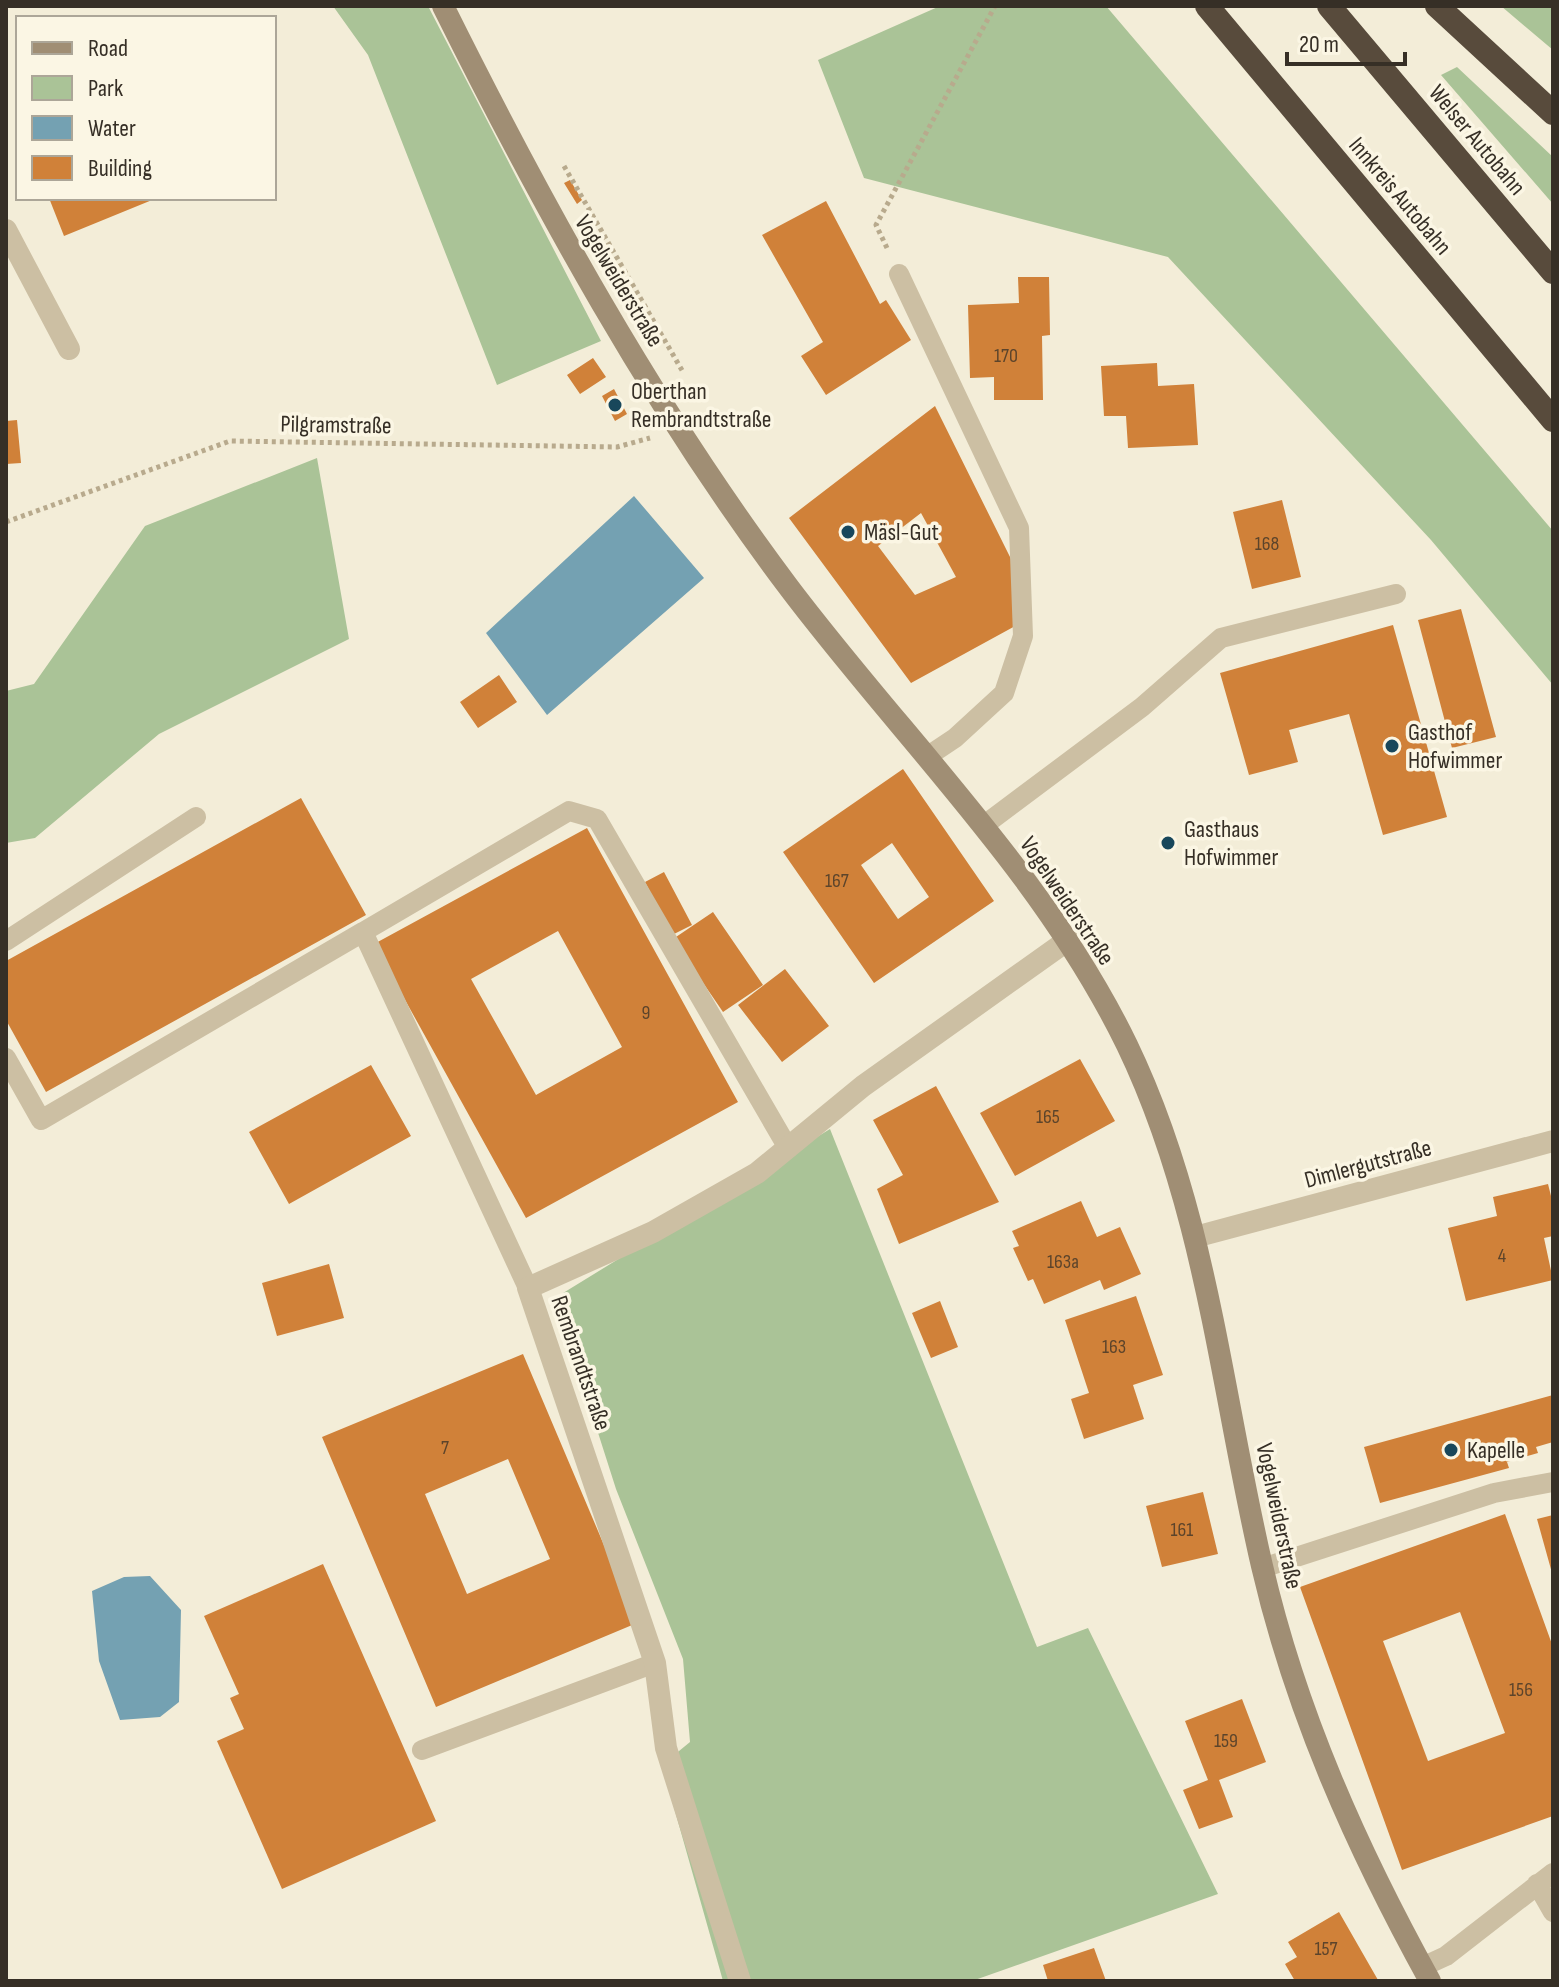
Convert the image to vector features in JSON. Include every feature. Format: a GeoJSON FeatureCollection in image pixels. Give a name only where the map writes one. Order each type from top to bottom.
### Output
{"type":"FeatureCollection","features":[{"type":"Feature","properties":{"kind":"highway","name":"Innkreis Autobahn"},"geometry":{"type":"LineString","coordinates":[[1207,6],[1553,420]]}},
{"type":"Feature","properties":{"kind":"highway","name":"Welser Autobahn"},"geometry":{"type":"LineString","coordinates":[[1329,6],[1553,272]]}},
{"type":"Feature","properties":{"kind":"highway"},"geometry":{"type":"LineString","coordinates":[[1437,6],[1553,113]]}},
{"type":"Feature","properties":{"kind":"main road","name":"Vogelweiderstraße"},"geometry":{"type":"LineString","coordinates":[[443,6],[551,217],[678,431],[789,587],[928,756],[1068,940],[1126,1044],[1167,1141],[1195,1237],[1262,1568],[1288,1662],[1336,1794],[1426,1974]]}},
{"type":"Feature","properties":{"kind":"street"},"geometry":{"type":"LineString","coordinates":[[6,230],[69,349]]}},
{"type":"Feature","properties":{"kind":"street","name":"Rembrandtstraße"},"geometry":{"type":"LineString","coordinates":[[740,1981],[666,1748],[655,1663],[528,1288],[653,1232],[757,1173],[863,1086],[1068,940]]}},
{"type":"Feature","properties":{"kind":"street","name":"Dimlergutstraße"},"geometry":{"type":"LineString","coordinates":[[1195,1237],[1553,1141]]}},
{"type":"Feature","properties":{"kind":"lane"},"geometry":{"type":"LineString","coordinates":[[899,274],[1019,528],[1023,636],[1004,693],[955,738],[928,756]]}},
{"type":"Feature","properties":{"kind":"lane"},"geometry":{"type":"LineString","coordinates":[[983,826],[1142,707],[1221,638],[1396,594]]}},
{"type":"Feature","properties":{"kind":"lane"},"geometry":{"type":"LineString","coordinates":[[6,1058],[41,1120],[569,811],[597,819],[788,1148]]}},
{"type":"Feature","properties":{"kind":"lane"},"geometry":{"type":"LineString","coordinates":[[6,941],[196,817]]}},
{"type":"Feature","properties":{"kind":"lane"},"geometry":{"type":"LineString","coordinates":[[363,932],[528,1288]]}},
{"type":"Feature","properties":{"kind":"lane"},"geometry":{"type":"LineString","coordinates":[[1262,1568],[1494,1493],[1553,1482]]}},
{"type":"Feature","properties":{"kind":"lane"},"geometry":{"type":"LineString","coordinates":[[422,1750],[655,1663]]}},
{"type":"Feature","properties":{"kind":"lane"},"geometry":{"type":"LineString","coordinates":[[1426,1974],[1545,1879],[1553,1912]]}},
{"type":"Feature","properties":{"kind":"path"},"geometry":{"type":"LineString","coordinates":[[899,274],[876,225],[995,6]]}},
{"type":"Feature","properties":{"kind":"path"},"geometry":{"type":"LineString","coordinates":[[561,159],[691,386]]}},
{"type":"Feature","properties":{"kind":"path","name":"Pilgramstraße"},"geometry":{"type":"LineString","coordinates":[[6,522],[230,441],[617,447],[678,431]]}},
{"type":"Feature","properties":{"kind":"green space"},"geometry":{"type":"Polygon","coordinates":[[[333,6],[428,6],[601,341],[497,385],[368,55],[333,6]]]}},
{"type":"Feature","properties":{"kind":"green space"},"geometry":{"type":"Polygon","coordinates":[[[940,6],[1106,6],[1553,531],[1553,685],[1431,540],[1168,257],[864,178],[818,60],[940,6]]]}},
{"type":"Feature","properties":{"kind":"green space"},"geometry":{"type":"Polygon","coordinates":[[[1501,6],[1553,6],[1553,50],[1501,6]]]}},
{"type":"Feature","properties":{"kind":"green space"},"geometry":{"type":"Polygon","coordinates":[[[1457,67],[1553,157],[1553,204],[1441,75],[1457,67]]]}},
{"type":"Feature","properties":{"kind":"green space"},"geometry":{"type":"Polygon","coordinates":[[[317,458],[349,639],[159,734],[35,838],[6,843],[6,691],[34,684],[145,526],[317,458]]]}},
{"type":"Feature","properties":{"kind":"green space"},"geometry":{"type":"Polygon","coordinates":[[[830,1129],[1037,1647],[1088,1628],[1218,1894],[972,1981],[723,1981],[662,1765],[690,1742],[683,1659],[616,1489],[555,1298],[830,1129]]]}},
{"type":"Feature","properties":{"kind":"water"},"geometry":{"type":"Polygon","coordinates":[[[634,496],[704,578],[547,715],[486,633],[634,496]]]}},
{"type":"Feature","properties":{"kind":"water"},"geometry":{"type":"Polygon","coordinates":[[[150,1576],[181,1610],[179,1702],[160,1717],[120,1720],[99,1661],[92,1591],[124,1577],[150,1576]]]}},
{"type":"Feature","properties":{"kind":"building"},"geometry":{"type":"Polygon","coordinates":[[[570,180],[582,200],[577,204],[564,183],[570,180]]]}},
{"type":"Feature","properties":{"kind":"building"},"geometry":{"type":"Polygon","coordinates":[[[50,200],[152,200],[64,236],[50,200]]]}},
{"type":"Feature","properties":{"kind":"building"},"geometry":{"type":"Polygon","coordinates":[[[826,201],[880,304],[886,300],[911,340],[826,395],[801,356],[823,342],[762,235],[826,201]]]}},
{"type":"Feature","properties":{"kind":"building"},"geometry":{"type":"Polygon","coordinates":[[[1018,277],[1049,277],[1050,335],[1042,336],[1043,400],[994,400],[994,377],[970,378],[968,305],[1019,303],[1018,277]]]}},
{"type":"Feature","properties":{"kind":"building"},"geometry":{"type":"Polygon","coordinates":[[[593,358],[606,377],[580,394],[567,375],[593,358]]]}},
{"type":"Feature","properties":{"kind":"building"},"geometry":{"type":"Polygon","coordinates":[[[1157,363],[1158,386],[1194,384],[1198,445],[1128,448],[1126,416],[1104,416],[1101,366],[1157,363]]]}},
{"type":"Feature","properties":{"kind":"building","name":"Oberthan Rembrandtstraße"},"geometry":{"type":"Polygon","coordinates":[[[614,389],[627,414],[615,421],[602,396],[614,389]]]}},
{"type":"Feature","properties":{"kind":"building","name":"Mäsl-Gut"},"geometry":{"type":"Polygon","coordinates":[[[935,406],[1012,561],[1017,625],[911,683],[789,518],[935,406]],[[921,513],[878,546],[915,595],[956,577],[921,513]]]}},
{"type":"Feature","properties":{"kind":"building"},"geometry":{"type":"Polygon","coordinates":[[[17,420],[21,463],[6,464],[6,421],[17,420]]]}},
{"type":"Feature","properties":{"kind":"building"},"geometry":{"type":"Polygon","coordinates":[[[1282,500],[1301,577],[1252,589],[1233,512],[1282,500]]]}},
{"type":"Feature","properties":{"kind":"building"},"geometry":{"type":"Polygon","coordinates":[[[1461,609],[1496,737],[1452,748],[1418,620],[1461,609]]]}},
{"type":"Feature","properties":{"kind":"building","name":"Gasthof Hofwimmer"},"geometry":{"type":"Polygon","coordinates":[[[1393,625],[1447,817],[1383,835],[1349,714],[1289,730],[1298,762],[1249,775],[1220,673],[1393,625]]]}},
{"type":"Feature","properties":{"kind":"building"},"geometry":{"type":"Polygon","coordinates":[[[499,675],[517,702],[478,728],[460,702],[499,675]]]}},
{"type":"Feature","properties":{"kind":"building"},"geometry":{"type":"Polygon","coordinates":[[[903,769],[994,901],[874,983],[783,852],[903,769]],[[892,843],[861,865],[898,919],[929,897],[892,843]]]}},
{"type":"Feature","properties":{"kind":"building"},"geometry":{"type":"Polygon","coordinates":[[[301,798],[366,915],[46,1092],[6,1020],[6,961],[301,798]]]}},
{"type":"Feature","properties":{"kind":"building"},"geometry":{"type":"Polygon","coordinates":[[[587,828],[738,1102],[526,1218],[374,944],[587,828]],[[558,931],[471,979],[536,1095],[622,1047],[558,931]]]}},
{"type":"Feature","properties":{"kind":"building"},"geometry":{"type":"Polygon","coordinates":[[[664,872],[692,925],[672,935],[645,882],[664,872]]]}},
{"type":"Feature","properties":{"kind":"building"},"geometry":{"type":"Polygon","coordinates":[[[713,912],[763,985],[723,1012],[673,939],[713,912]]]}},
{"type":"Feature","properties":{"kind":"building"},"geometry":{"type":"Polygon","coordinates":[[[785,969],[829,1026],[782,1062],[738,1005],[785,969]]]}},
{"type":"Feature","properties":{"kind":"building"},"geometry":{"type":"Polygon","coordinates":[[[1080,1059],[1115,1121],[1015,1176],[980,1113],[1080,1059]]]}},
{"type":"Feature","properties":{"kind":"building"},"geometry":{"type":"Polygon","coordinates":[[[371,1065],[411,1136],[289,1204],[249,1132],[371,1065]]]}},
{"type":"Feature","properties":{"kind":"building"},"geometry":{"type":"Polygon","coordinates":[[[936,1086],[999,1202],[899,1244],[877,1189],[903,1175],[873,1120],[936,1086]]]}},
{"type":"Feature","properties":{"kind":"building"},"geometry":{"type":"Polygon","coordinates":[[[1548,1184],[1553,1204],[1553,1236],[1544,1238],[1553,1280],[1466,1301],[1448,1228],[1497,1216],[1493,1197],[1548,1184]]]}},
{"type":"Feature","properties":{"kind":"building"},"geometry":{"type":"Polygon","coordinates":[[[1081,1201],[1097,1237],[1120,1227],[1141,1274],[1104,1290],[1100,1280],[1044,1304],[1033,1279],[1028,1281],[1013,1248],[1019,1246],[1012,1231],[1081,1201]]]}},
{"type":"Feature","properties":{"kind":"building"},"geometry":{"type":"Polygon","coordinates":[[[329,1264],[344,1318],[277,1336],[262,1283],[329,1264]]]}},
{"type":"Feature","properties":{"kind":"building"},"geometry":{"type":"Polygon","coordinates":[[[1136,1296],[1163,1375],[1133,1385],[1144,1419],[1084,1439],[1071,1399],[1089,1393],[1065,1320],[1136,1296]]]}},
{"type":"Feature","properties":{"kind":"building"},"geometry":{"type":"Polygon","coordinates":[[[940,1301],[958,1347],[931,1358],[912,1313],[940,1301]]]}},
{"type":"Feature","properties":{"kind":"building"},"geometry":{"type":"Polygon","coordinates":[[[523,1354],[637,1623],[436,1707],[322,1437],[523,1354]],[[508,1459],[425,1494],[467,1594],[550,1559],[508,1459]]]}},
{"type":"Feature","properties":{"kind":"building","name":"Kapelle"},"geometry":{"type":"Polygon","coordinates":[[[1553,1395],[1553,1442],[1536,1447],[1538,1453],[1507,1462],[1509,1468],[1380,1503],[1364,1447],[1553,1395]]]}},
{"type":"Feature","properties":{"kind":"building"},"geometry":{"type":"Polygon","coordinates":[[[1203,1492],[1218,1554],[1162,1567],[1146,1506],[1203,1492]]]}},
{"type":"Feature","properties":{"kind":"building"},"geometry":{"type":"Polygon","coordinates":[[[1505,1514],[1553,1647],[1553,1816],[1402,1870],[1300,1587],[1505,1514]],[[1460,1612],[1383,1641],[1428,1761],[1505,1733],[1460,1612]]]}},
{"type":"Feature","properties":{"kind":"building"},"geometry":{"type":"Polygon","coordinates":[[[1553,1515],[1553,1573],[1552,1573],[1537,1519],[1553,1515]]]}},
{"type":"Feature","properties":{"kind":"building"},"geometry":{"type":"Polygon","coordinates":[[[323,1564],[436,1821],[282,1889],[217,1741],[244,1729],[230,1698],[239,1694],[204,1616],[323,1564]]]}},
{"type":"Feature","properties":{"kind":"building"},"geometry":{"type":"Polygon","coordinates":[[[1242,1699],[1266,1762],[1219,1780],[1233,1817],[1199,1829],[1183,1790],[1208,1780],[1185,1721],[1242,1699]]]}},
{"type":"Feature","properties":{"kind":"building"},"geometry":{"type":"Polygon","coordinates":[[[1339,1912],[1378,1980],[1295,1981],[1285,1964],[1297,1957],[1288,1942],[1339,1912]]]}},
{"type":"Feature","properties":{"kind":"building"},"geometry":{"type":"Polygon","coordinates":[[[1094,1948],[1106,1981],[1048,1981],[1043,1965],[1094,1948]]]}},
{"type":"Feature","properties":{"kind":"place","name":"Oberthan Rembrandtstraße"},"geometry":{"type":"Point","coordinates":[615,405]}},
{"type":"Feature","properties":{"kind":"place","name":"Mäsl-Gut"},"geometry":{"type":"Point","coordinates":[848,532]}},
{"type":"Feature","properties":{"kind":"place","name":"Gasthof Hofwimmer"},"geometry":{"type":"Point","coordinates":[1392,746]}},
{"type":"Feature","properties":{"kind":"place","name":"Gasthaus Hofwimmer"},"geometry":{"type":"Point","coordinates":[1168,843]}},
{"type":"Feature","properties":{"kind":"place","name":"Kapelle"},"geometry":{"type":"Point","coordinates":[1451,1450]}}]}
